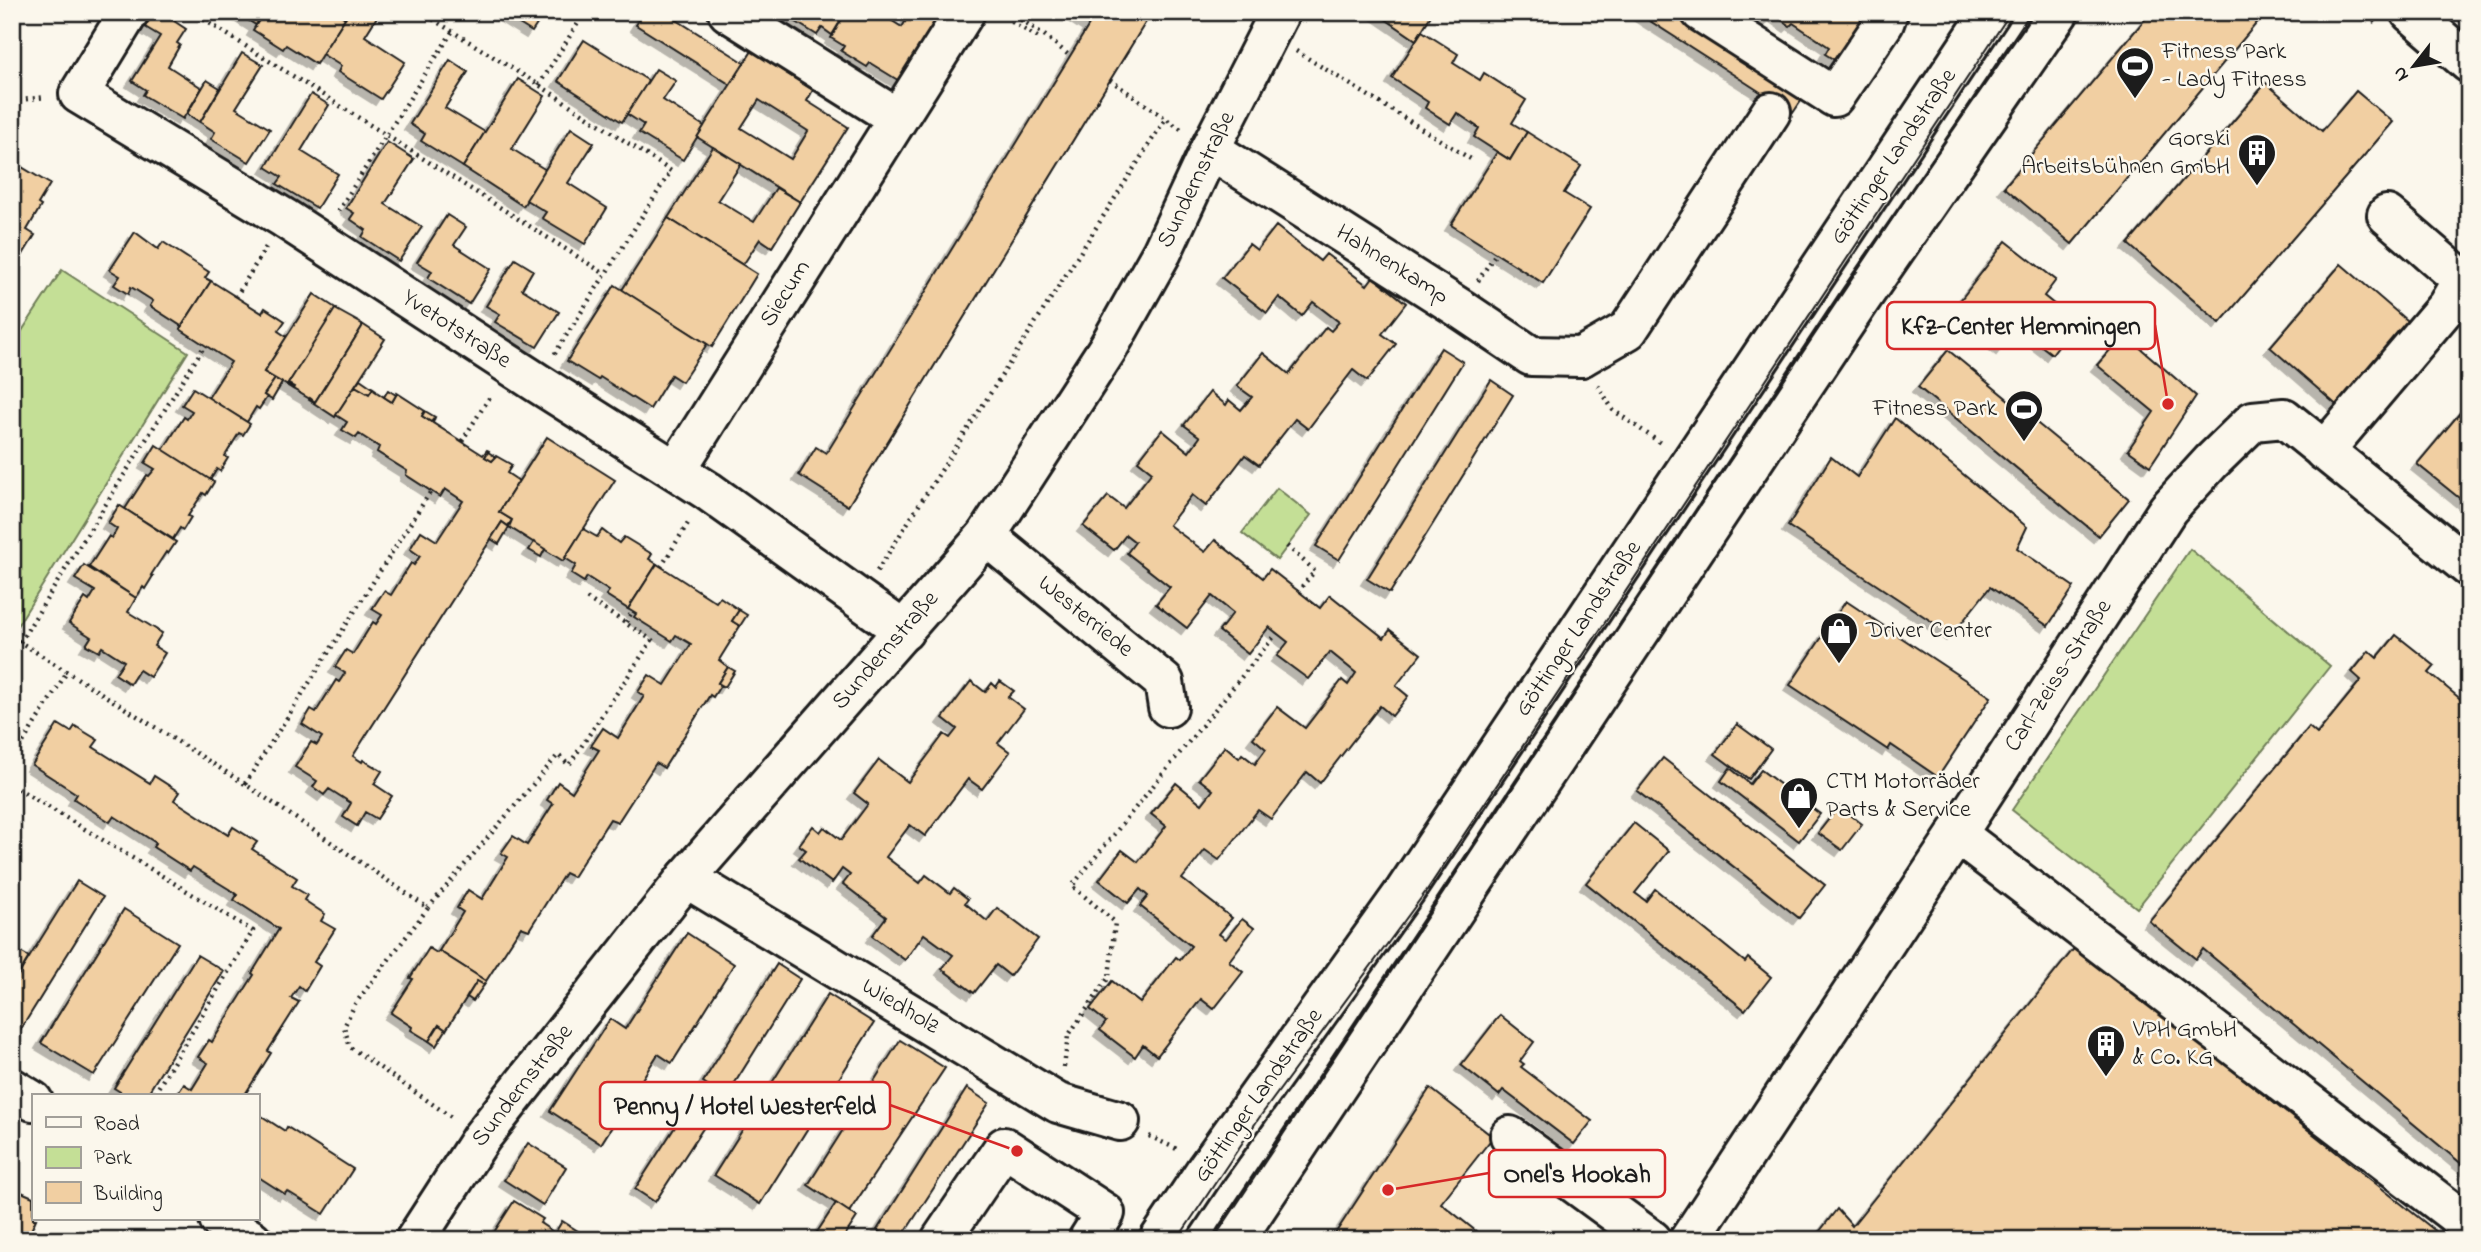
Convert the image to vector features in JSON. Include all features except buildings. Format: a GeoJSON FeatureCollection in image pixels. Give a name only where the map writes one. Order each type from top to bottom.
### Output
{"type":"FeatureCollection","features":[{"type":"Feature","properties":{"kind":"street","name":"Yvetotstraße"},"geometry":{"type":"LineString","coordinates":[[129,12],[79,94],[284,218],[676,470],[904,631]]}},
{"type":"Feature","properties":{"kind":"street"},"geometry":{"type":"LineString","coordinates":[[727,12],[897,118]]}},
{"type":"Feature","properties":{"kind":"street","name":"Siecum"},"geometry":{"type":"LineString","coordinates":[[676,470],[965,12]]}},
{"type":"Feature","properties":{"kind":"street"},"geometry":{"type":"LineString","coordinates":[[1701,12],[1834,97],[1884,23],[1888,12]]}},
{"type":"Feature","properties":{"kind":"street","name":"Göttinger Landstraße"},"geometry":{"type":"LineString","coordinates":[[1159,1240],[1207,1168],[1405,891],[1991,12]]}},
{"type":"Feature","properties":{"kind":"street"},"geometry":{"type":"LineString","coordinates":[[1235,1240],[1861,299],[2059,12]]}},
{"type":"Feature","properties":{"kind":"street"},"geometry":{"type":"LineString","coordinates":[[2410,12],[2469,63]]}},
{"type":"Feature","properties":{"kind":"street","name":"Sundernstraße"},"geometry":{"type":"LineString","coordinates":[[415,1240],[481,1138],[686,878],[986,536],[1108,348],[1162,252],[1210,149],[1274,23]]}},
{"type":"Feature","properties":{"kind":"street"},"geometry":{"type":"LineString","coordinates":[[1581,357],[1628,330],[1771,112]]}},
{"type":"Feature","properties":{"kind":"street","name":"Hahnenkamp"},"geometry":{"type":"LineString","coordinates":[[1210,149],[1531,356],[1581,357]]}},
{"type":"Feature","properties":{"kind":"street"},"geometry":{"type":"LineString","coordinates":[[2324,451],[2422,337],[2458,287],[2458,276],[2387,215]]}},
{"type":"Feature","properties":{"kind":"street"},"geometry":{"type":"LineString","coordinates":[[1581,357],[1611,319],[1661,243]]}},
{"type":"Feature","properties":{"kind":"street","name":"Carl-Zeiss-Straße"},"geometry":{"type":"LineString","coordinates":[[1689,1240],[2168,509],[2210,462],[2253,421],[2284,418],[2469,567]]}},
{"type":"Feature","properties":{"kind":"street","name":"Westerriede"},"geometry":{"type":"LineString","coordinates":[[986,536],[1164,682],[1168,707]]}},
{"type":"Feature","properties":{"kind":"street"},"geometry":{"type":"LineString","coordinates":[[1957,834],[2469,1225]]}},
{"type":"Feature","properties":{"kind":"street","name":"Wiedholz"},"geometry":{"type":"LineString","coordinates":[[686,878],[1058,1103],[1120,1121]]}},
{"type":"Feature","properties":{"kind":"street"},"geometry":{"type":"LineString","coordinates":[[12,1088],[32,1100]]}},
{"type":"Feature","properties":{"kind":"street"},"geometry":{"type":"LineString","coordinates":[[1510,1136],[1652,1240]]}},
{"type":"Feature","properties":{"kind":"street"},"geometry":{"type":"LineString","coordinates":[[941,1240],[1004,1147],[1105,1213],[1088,1240]]}},
{"type":"Feature","properties":{"kind":"street"},"geometry":{"type":"LineString","coordinates":[[221,1220],[253,1240]]}},
{"type":"Feature","properties":{"kind":"path"},"geometry":{"type":"LineString","coordinates":[[192,12],[605,274]]}},
{"type":"Feature","properties":{"kind":"path"},"geometry":{"type":"LineString","coordinates":[[421,12],[539,85],[671,172],[605,274],[523,373],[461,441]]}},
{"type":"Feature","properties":{"kind":"path"},"geometry":{"type":"LineString","coordinates":[[539,85],[585,12]]}},
{"type":"Feature","properties":{"kind":"path"},"geometry":{"type":"LineString","coordinates":[[1009,12],[1070,56]]}},
{"type":"Feature","properties":{"kind":"path"},"geometry":{"type":"LineString","coordinates":[[1016,16],[1012,22],[1039,38]]}},
{"type":"Feature","properties":{"kind":"path"},"geometry":{"type":"LineString","coordinates":[[1274,23],[1475,161]]}},
{"type":"Feature","properties":{"kind":"path"},"geometry":{"type":"LineString","coordinates":[[319,242],[452,32]]}},
{"type":"Feature","properties":{"kind":"path"},"geometry":{"type":"LineString","coordinates":[[1110,80],[1155,110]]}},
{"type":"Feature","properties":{"kind":"path"},"geometry":{"type":"LineString","coordinates":[[860,599],[1166,118]]}},
{"type":"Feature","properties":{"kind":"path"},"geometry":{"type":"LineString","coordinates":[[236,297],[284,218]]}},
{"type":"Feature","properties":{"kind":"path"},"geometry":{"type":"LineString","coordinates":[[20,642],[205,345]]}},
{"type":"Feature","properties":{"kind":"path"},"geometry":{"type":"LineString","coordinates":[[1581,357],[1614,410],[1689,463]]}},
{"type":"Feature","properties":{"kind":"path"},"geometry":{"type":"LineString","coordinates":[[245,783],[430,491]]}},
{"type":"Feature","properties":{"kind":"path"},"geometry":{"type":"LineString","coordinates":[[661,567],[708,491]]}},
{"type":"Feature","properties":{"kind":"path"},"geometry":{"type":"LineString","coordinates":[[1287,546],[1315,570],[1298,591]]}},
{"type":"Feature","properties":{"kind":"path"},"geometry":{"type":"LineString","coordinates":[[481,1138],[350,1047],[344,1027],[355,1003],[428,908],[558,755],[569,765],[652,639],[583,596]]}},
{"type":"Feature","properties":{"kind":"path"},"geometry":{"type":"LineString","coordinates":[[626,622],[632,612]]}},
{"type":"Feature","properties":{"kind":"path"},"geometry":{"type":"LineString","coordinates":[[1058,1103],[1068,1036],[1110,978],[1115,922],[1072,886],[1277,633]]}},
{"type":"Feature","properties":{"kind":"path"},"geometry":{"type":"LineString","coordinates":[[12,637],[245,783],[428,908]]}},
{"type":"Feature","properties":{"kind":"path"},"geometry":{"type":"LineString","coordinates":[[12,760],[67,672]]}},
{"type":"Feature","properties":{"kind":"path"},"geometry":{"type":"LineString","coordinates":[[12,785],[253,931],[154,1094]]}},
{"type":"Feature","properties":{"kind":"path"},"geometry":{"type":"LineString","coordinates":[[1120,1121],[1179,1151]]}},
{"type":"Feature","properties":{"kind":"green space"},"geometry":{"type":"Polygon","coordinates":[[[62,270],[188,352],[14,631],[12,346],[62,270]]]}},
{"type":"Feature","properties":{"kind":"green space"},"geometry":{"type":"Polygon","coordinates":[[[1277,488],[1311,515],[1277,560],[1242,533],[1277,488]]]}},
{"type":"Feature","properties":{"kind":"green space"},"geometry":{"type":"Polygon","coordinates":[[[2190,549],[2330,666],[2137,908],[2012,810],[2190,549]]]}},
{"type":"Feature","properties":{"kind":"tram line"},"geometry":{"type":"LineString","coordinates":[[1177,1240],[1259,1118],[1427,890],[2011,12]]}},
{"type":"Feature","properties":{"kind":"tram line"},"geometry":{"type":"LineString","coordinates":[[1213,1240],[2031,12]]}},
{"type":"Feature","properties":{"kind":"place","name":"Fitness Park - Lady Fitness"},"geometry":{"type":"Point","coordinates":[2135,100]}},
{"type":"Feature","properties":{"kind":"place","name":"Gorski Arbeitsbühnen GmbH"},"geometry":{"type":"Point","coordinates":[2257,187]}},
{"type":"Feature","properties":{"kind":"place","name":"Kfz-Center Hemmingen"},"geometry":{"type":"Point","coordinates":[2168,404]}},
{"type":"Feature","properties":{"kind":"place","name":"Fitness Park"},"geometry":{"type":"Point","coordinates":[2024,443]}},
{"type":"Feature","properties":{"kind":"place","name":"Driver Center"},"geometry":{"type":"Point","coordinates":[1839,665]}},
{"type":"Feature","properties":{"kind":"place","name":"CTM Motorräder Parts & Service"},"geometry":{"type":"Point","coordinates":[1799,830]}},
{"type":"Feature","properties":{"kind":"place","name":"VPH GmbH & Co. KG"},"geometry":{"type":"Point","coordinates":[2106,1078]}},
{"type":"Feature","properties":{"kind":"place","name":"Penny / Hotel Westerfeld"},"geometry":{"type":"Point","coordinates":[1017,1151]}},
{"type":"Feature","properties":{"kind":"place","name":"Onel's Hookah"},"geometry":{"type":"Point","coordinates":[1388,1190]}}]}
